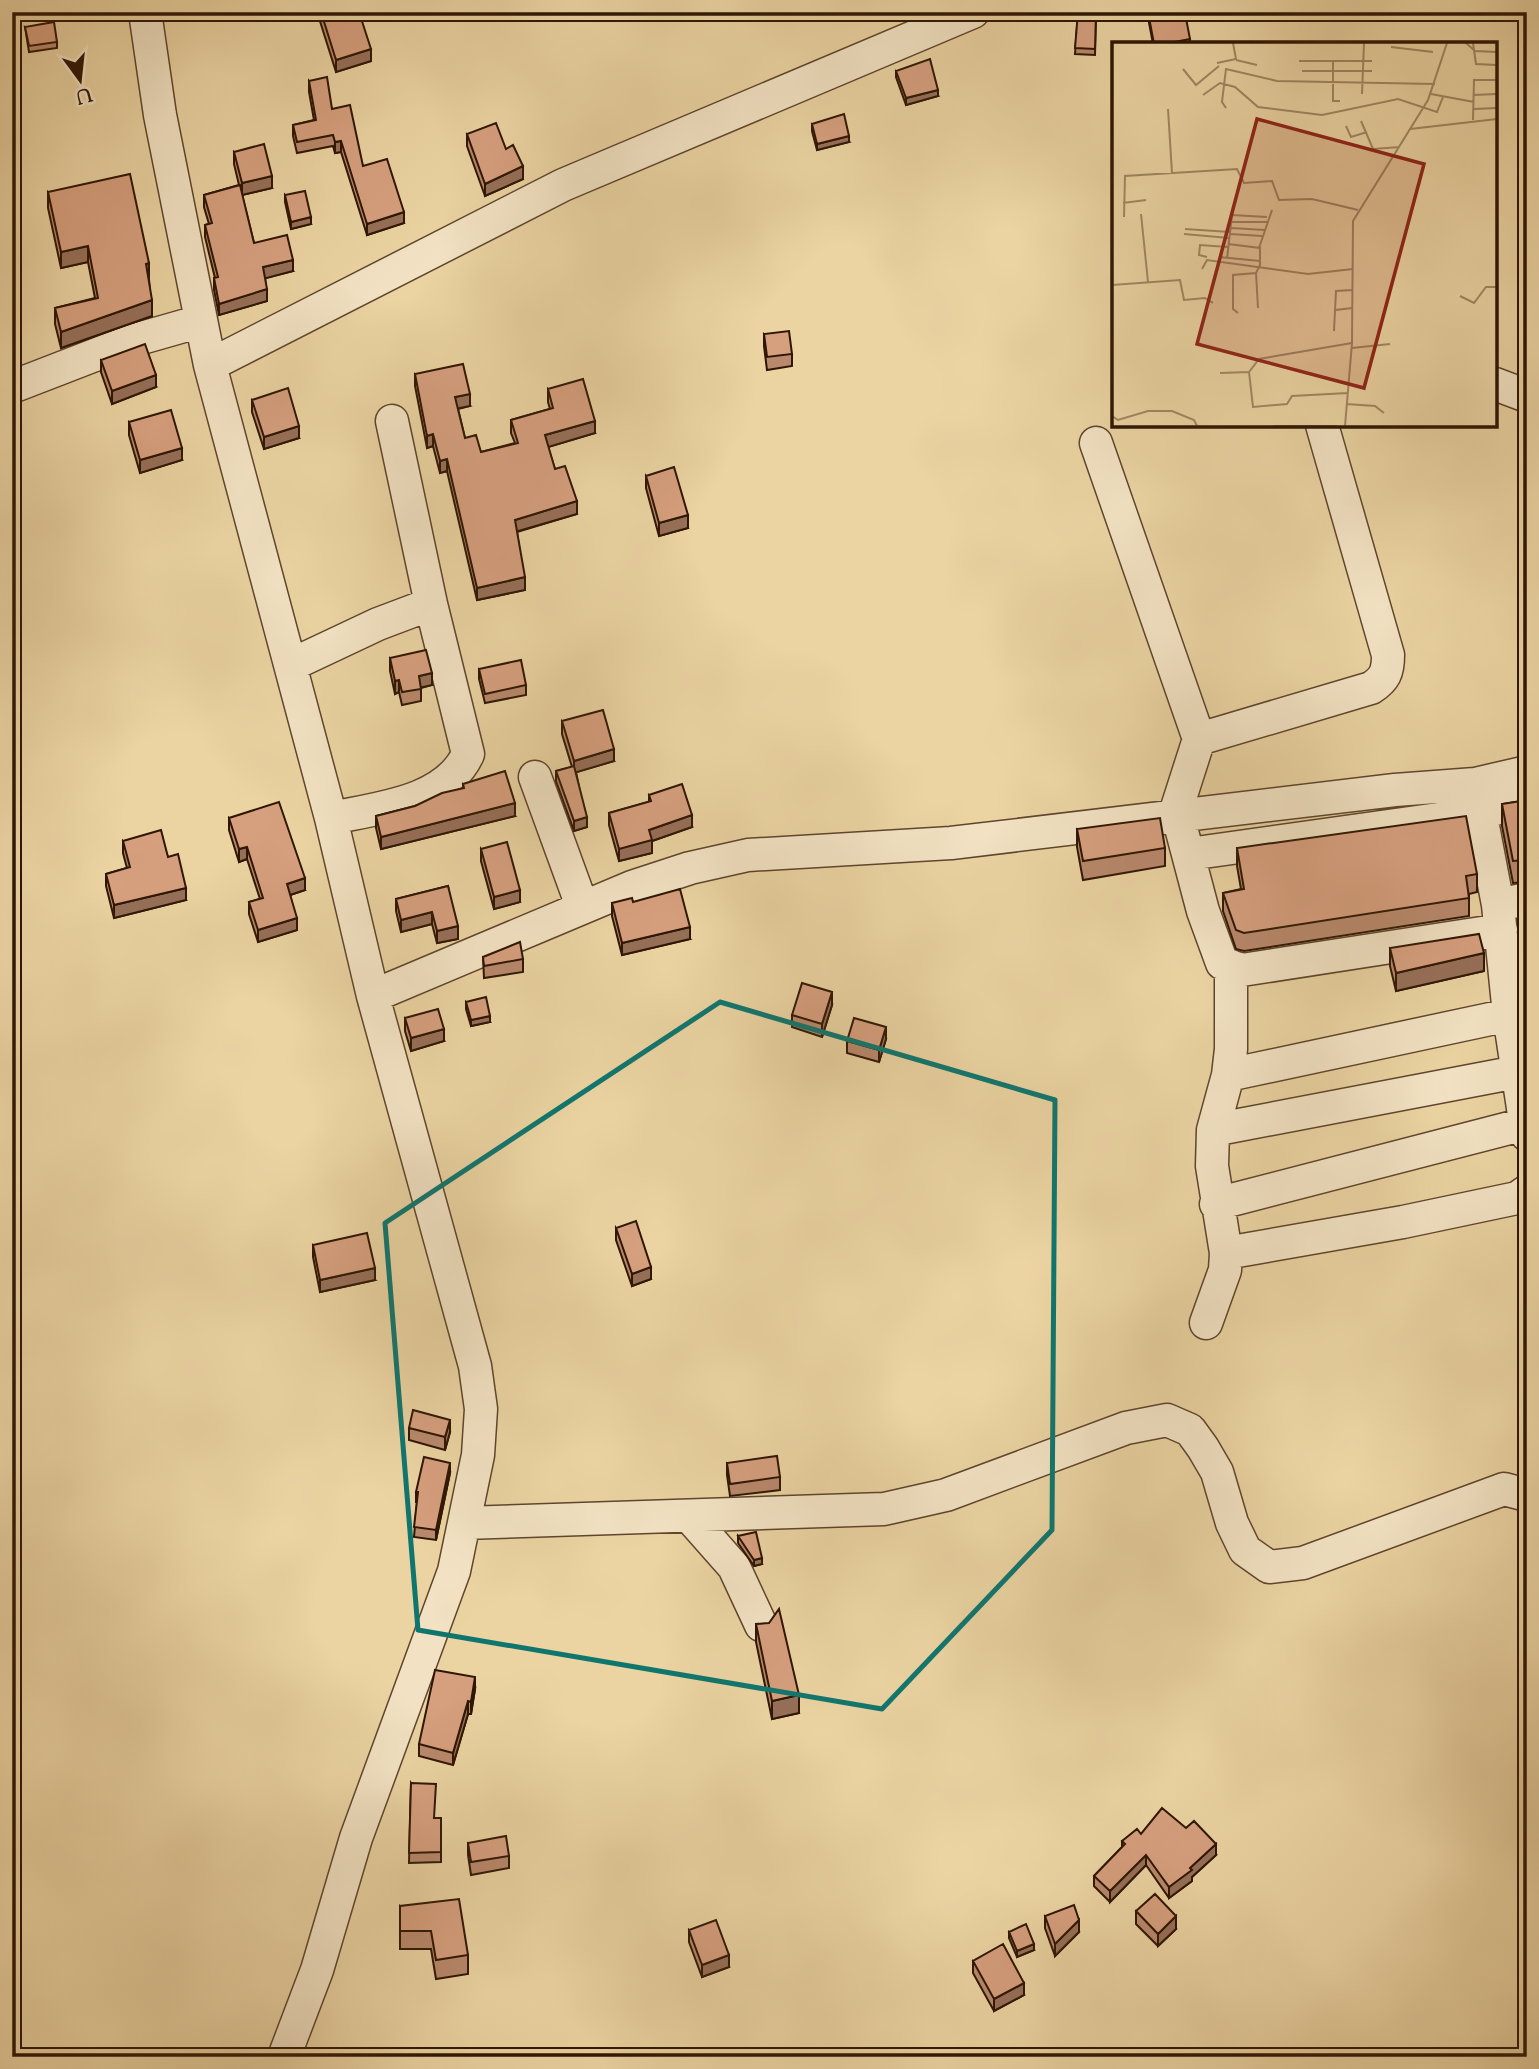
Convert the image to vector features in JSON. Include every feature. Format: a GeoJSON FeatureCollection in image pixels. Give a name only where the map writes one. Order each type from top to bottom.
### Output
{"type":"FeatureCollection","features":[{"type":"Feature","properties":{"kind":"street"},"geometry":{"type":"LineString","coordinates":[[145,12],[160,115],[210,365],[331,818],[373,996],[475,1366],[481,1409],[478,1455],[454,1571],[356,1838],[317,1970],[284,2057]]}},
{"type":"Feature","properties":{"kind":"street"},"geometry":{"type":"LineString","coordinates":[[210,365],[563,185],[973,12]]}},
{"type":"Feature","properties":{"kind":"street"},"geometry":{"type":"LineString","coordinates":[[12,387],[131,341],[201,321]]}},
{"type":"Feature","properties":{"kind":"street"},"geometry":{"type":"LineString","coordinates":[[1497,385],[1527,396]]}},
{"type":"Feature","properties":{"kind":"street"},"geometry":{"type":"LineString","coordinates":[[331,818],[400,802],[446,784],[460,771],[468,754],[431,604],[392,421]]}},
{"type":"Feature","properties":{"kind":"street"},"geometry":{"type":"LineString","coordinates":[[1199,739],[1371,688],[1384,680],[1388,669],[1388,655],[1323,427]]}},
{"type":"Feature","properties":{"kind":"street"},"geometry":{"type":"LineString","coordinates":[[1096,443],[1199,739],[1174,817]]}},
{"type":"Feature","properties":{"kind":"street"},"geometry":{"type":"LineString","coordinates":[[291,665],[378,624],[431,604]]}},
{"type":"Feature","properties":{"kind":"street"},"geometry":{"type":"LineString","coordinates":[[1189,855],[1478,798],[1527,772]]}},
{"type":"Feature","properties":{"kind":"street"},"geometry":{"type":"LineString","coordinates":[[535,777],[582,906]]}},
{"type":"Feature","properties":{"kind":"street"},"geometry":{"type":"LineString","coordinates":[[373,996],[582,906],[666,874],[748,855],[951,843],[1395,790],[1527,800]]}},
{"type":"Feature","properties":{"kind":"street"},"geometry":{"type":"LineString","coordinates":[[1216,1204],[1526,1130],[1517,1072],[1517,981],[1509,911],[1478,798]]}},
{"type":"Feature","properties":{"kind":"street"},"geometry":{"type":"LineString","coordinates":[[1174,817],[1180,824],[1213,941],[1222,963],[1242,970],[1509,911]]}},
{"type":"Feature","properties":{"kind":"street"},"geometry":{"type":"LineString","coordinates":[[1206,1323],[1221,1285],[1226,1253],[1212,1166],[1213,1130],[1228,1075],[1231,966]]}},
{"type":"Feature","properties":{"kind":"street"},"geometry":{"type":"LineString","coordinates":[[1228,1075],[1516,1029]]}},
{"type":"Feature","properties":{"kind":"street"},"geometry":{"type":"LineString","coordinates":[[1213,1130],[1517,1072]]}},
{"type":"Feature","properties":{"kind":"street"},"geometry":{"type":"LineString","coordinates":[[1226,1253],[1403,1222],[1517,1198],[1527,1191]]}},
{"type":"Feature","properties":{"kind":"street"},"geometry":{"type":"LineString","coordinates":[[464,1523],[884,1509],[946,1495],[1126,1428],[1167,1420],[1190,1430],[1203,1448],[1217,1472],[1232,1523],[1245,1550],[1269,1567],[1303,1563],[1504,1489],[1527,1495]]}},
{"type":"Feature","properties":{"kind":"street"},"geometry":{"type":"LineString","coordinates":[[689,1516],[734,1567],[761,1625]]}},
{"type":"Feature","properties":{"kind":"highlighted area"},"geometry":{"type":"Polygon","coordinates":[[[720,1002],[1055,1100],[1052,1530],[882,1709],[418,1630],[385,1223],[720,1002]]]}},
{"type":"Feature","properties":{"kind":"building"},"geometry":{"type":"Polygon","coordinates":[[[321,12],[359,12],[371,49],[336,60],[321,12]]]}},
{"type":"Feature","properties":{"kind":"building"},"geometry":{"type":"Polygon","coordinates":[[[1078,12],[1096,12],[1095,49],[1075,48],[1078,12]]]}},
{"type":"Feature","properties":{"kind":"building"},"geometry":{"type":"Polygon","coordinates":[[[1148,12],[1167,12],[1168,15],[1185,13],[1190,39],[1154,42],[1148,12]]]}},
{"type":"Feature","properties":{"kind":"building"},"geometry":{"type":"Polygon","coordinates":[[[54,22],[57,42],[29,46],[25,27],[54,22]]]}},
{"type":"Feature","properties":{"kind":"building"},"geometry":{"type":"Polygon","coordinates":[[[930,59],[938,90],[906,98],[896,71],[930,59]]]}},
{"type":"Feature","properties":{"kind":"building"},"geometry":{"type":"Polygon","coordinates":[[[327,77],[332,109],[350,105],[363,166],[387,159],[404,212],[367,224],[341,141],[335,142],[333,135],[297,142],[293,125],[316,120],[309,81],[327,77]]]}},
{"type":"Feature","properties":{"kind":"building"},"geometry":{"type":"Polygon","coordinates":[[[844,114],[849,136],[817,144],[812,124],[844,114]]]}},
{"type":"Feature","properties":{"kind":"building"},"geometry":{"type":"Polygon","coordinates":[[[496,123],[506,149],[513,145],[523,166],[485,184],[467,134],[496,123]]]}},
{"type":"Feature","properties":{"kind":"building"},"geometry":{"type":"Polygon","coordinates":[[[264,144],[272,176],[242,183],[234,152],[264,144]]]}},
{"type":"Feature","properties":{"kind":"building"},"geometry":{"type":"Polygon","coordinates":[[[130,174],[149,263],[146,264],[152,300],[61,332],[55,308],[98,298],[88,246],[61,252],[48,192],[130,174]]]}},
{"type":"Feature","properties":{"kind":"building"},"geometry":{"type":"Polygon","coordinates":[[[240,185],[254,243],[287,235],[293,260],[263,267],[267,289],[219,304],[214,278],[218,277],[205,225],[212,223],[204,195],[240,185]]]}},
{"type":"Feature","properties":{"kind":"building"},"geometry":{"type":"Polygon","coordinates":[[[305,191],[311,217],[291,222],[285,195],[305,191]]]}},
{"type":"Feature","properties":{"kind":"building"},"geometry":{"type":"Polygon","coordinates":[[[789,331],[792,354],[767,357],[764,334],[789,331]]]}},
{"type":"Feature","properties":{"kind":"building"},"geometry":{"type":"Polygon","coordinates":[[[145,344],[156,375],[112,391],[101,360],[145,344]]]}},
{"type":"Feature","properties":{"kind":"building"},"geometry":{"type":"Polygon","coordinates":[[[463,364],[470,394],[455,397],[465,438],[476,435],[481,452],[518,443],[511,420],[553,408],[548,389],[583,379],[595,421],[545,435],[555,469],[565,466],[577,501],[515,520],[525,577],[477,588],[447,459],[440,461],[433,434],[427,436],[415,374],[463,364]]]}},
{"type":"Feature","properties":{"kind":"building"},"geometry":{"type":"Polygon","coordinates":[[[288,388],[299,426],[264,437],[252,400],[288,388]]]}},
{"type":"Feature","properties":{"kind":"building"},"geometry":{"type":"Polygon","coordinates":[[[171,410],[182,448],[140,460],[129,422],[171,410]]]}},
{"type":"Feature","properties":{"kind":"building"},"geometry":{"type":"Polygon","coordinates":[[[674,467],[688,515],[659,523],[646,476],[674,467]]]}},
{"type":"Feature","properties":{"kind":"building"},"geometry":{"type":"Polygon","coordinates":[[[426,650],[432,673],[419,676],[421,689],[402,692],[399,680],[395,681],[390,658],[426,650]]]}},
{"type":"Feature","properties":{"kind":"building"},"geometry":{"type":"Polygon","coordinates":[[[521,660],[526,685],[485,694],[479,669],[521,660]]]}},
{"type":"Feature","properties":{"kind":"building"},"geometry":{"type":"Polygon","coordinates":[[[603,710],[614,749],[574,761],[562,721],[603,710]]]}},
{"type":"Feature","properties":{"kind":"building"},"geometry":{"type":"Polygon","coordinates":[[[574,766],[587,817],[574,821],[556,771],[574,766]]]}},
{"type":"Feature","properties":{"kind":"building"},"geometry":{"type":"Polygon","coordinates":[[[505,771],[515,803],[381,837],[376,816],[415,806],[442,793],[464,788],[463,784],[505,771]]]}},
{"type":"Feature","properties":{"kind":"building"},"geometry":{"type":"Polygon","coordinates":[[[682,784],[692,815],[649,830],[652,840],[619,849],[609,813],[651,801],[649,795],[682,784]]]}},
{"type":"Feature","properties":{"kind":"building"},"geometry":{"type":"Polygon","coordinates":[[[1527,800],[1527,860],[1513,861],[1502,804],[1527,800]]]}},
{"type":"Feature","properties":{"kind":"building"},"geometry":{"type":"Polygon","coordinates":[[[279,802],[305,878],[287,884],[297,918],[258,930],[249,902],[263,898],[247,847],[239,849],[229,818],[279,802]]]}},
{"type":"Feature","properties":{"kind":"building"},"geometry":{"type":"Polygon","coordinates":[[[1466,816],[1477,874],[1466,876],[1469,898],[1244,933],[1236,930],[1223,893],[1244,889],[1237,848],[1466,816]]]}},
{"type":"Feature","properties":{"kind":"building"},"geometry":{"type":"Polygon","coordinates":[[[1160,818],[1165,848],[1083,861],[1077,829],[1160,818]]]}},
{"type":"Feature","properties":{"kind":"building"},"geometry":{"type":"Polygon","coordinates":[[[161,830],[168,857],[178,854],[186,888],[114,905],[106,874],[130,867],[123,841],[161,830]]]}},
{"type":"Feature","properties":{"kind":"building"},"geometry":{"type":"Polygon","coordinates":[[[507,842],[520,890],[494,897],[481,849],[507,842]]]}},
{"type":"Feature","properties":{"kind":"building"},"geometry":{"type":"Polygon","coordinates":[[[448,886],[458,926],[437,931],[432,912],[401,920],[396,899],[448,886]]]}},
{"type":"Feature","properties":{"kind":"building"},"geometry":{"type":"Polygon","coordinates":[[[680,889],[690,927],[622,943],[612,903],[632,898],[633,902],[680,889]]]}},
{"type":"Feature","properties":{"kind":"building"},"geometry":{"type":"Polygon","coordinates":[[[1527,919],[1527,972],[1520,920],[1527,919]]]}},
{"type":"Feature","properties":{"kind":"building"},"geometry":{"type":"Polygon","coordinates":[[[1479,934],[1484,953],[1396,973],[1390,948],[1479,934]]]}},
{"type":"Feature","properties":{"kind":"building"},"geometry":{"type":"Polygon","coordinates":[[[520,942],[523,959],[484,966],[483,957],[520,942]]]}},
{"type":"Feature","properties":{"kind":"building"},"geometry":{"type":"Polygon","coordinates":[[[802,983],[832,992],[822,1024],[792,1015],[802,983]]]}},
{"type":"Feature","properties":{"kind":"building"},"geometry":{"type":"Polygon","coordinates":[[[486,997],[490,1016],[471,1020],[466,1002],[486,997]]]}},
{"type":"Feature","properties":{"kind":"building"},"geometry":{"type":"Polygon","coordinates":[[[438,1009],[444,1029],[411,1038],[405,1018],[438,1009]]]}},
{"type":"Feature","properties":{"kind":"building"},"geometry":{"type":"Polygon","coordinates":[[[854,1018],[886,1027],[879,1050],[847,1041],[854,1018]]]}},
{"type":"Feature","properties":{"kind":"building"},"geometry":{"type":"Polygon","coordinates":[[[636,1221],[651,1267],[632,1274],[616,1228],[636,1221]]]}},
{"type":"Feature","properties":{"kind":"building"},"geometry":{"type":"Polygon","coordinates":[[[367,1233],[375,1268],[320,1280],[313,1245],[367,1233]]]}},
{"type":"Feature","properties":{"kind":"building"},"geometry":{"type":"Polygon","coordinates":[[[413,1410],[450,1420],[445,1437],[409,1428],[413,1410]]]}},
{"type":"Feature","properties":{"kind":"building"},"geometry":{"type":"Polygon","coordinates":[[[777,1456],[780,1477],[730,1484],[727,1463],[777,1456]]]}},
{"type":"Feature","properties":{"kind":"building"},"geometry":{"type":"Polygon","coordinates":[[[424,1457],[450,1463],[436,1530],[414,1527],[416,1492],[424,1457]]]}},
{"type":"Feature","properties":{"kind":"building"},"geometry":{"type":"Polygon","coordinates":[[[756,1532],[762,1558],[754,1560],[738,1536],[756,1532]]]}},
{"type":"Feature","properties":{"kind":"building"},"geometry":{"type":"Polygon","coordinates":[[[779,1609],[799,1695],[772,1701],[756,1624],[769,1623],[779,1609]]]}},
{"type":"Feature","properties":{"kind":"building"},"geometry":{"type":"Polygon","coordinates":[[[435,1670],[475,1677],[471,1702],[468,1701],[453,1753],[419,1744],[435,1670]]]}},
{"type":"Feature","properties":{"kind":"building"},"geometry":{"type":"Polygon","coordinates":[[[411,1783],[436,1784],[434,1818],[441,1818],[441,1852],[409,1853],[411,1783]]]}},
{"type":"Feature","properties":{"kind":"building"},"geometry":{"type":"Polygon","coordinates":[[[1162,1808],[1186,1828],[1194,1821],[1216,1844],[1190,1868],[1192,1870],[1169,1887],[1146,1855],[1110,1891],[1094,1876],[1125,1844],[1122,1841],[1137,1829],[1141,1834],[1162,1808]]]}},
{"type":"Feature","properties":{"kind":"building"},"geometry":{"type":"Polygon","coordinates":[[[506,1836],[509,1856],[471,1862],[468,1843],[506,1836]]]}},
{"type":"Feature","properties":{"kind":"building"},"geometry":{"type":"Polygon","coordinates":[[[1155,1894],[1176,1916],[1158,1934],[1136,1911],[1155,1894]]]}},
{"type":"Feature","properties":{"kind":"building"},"geometry":{"type":"Polygon","coordinates":[[[459,1899],[468,1955],[436,1960],[431,1931],[400,1931],[400,1906],[459,1899]]]}},
{"type":"Feature","properties":{"kind":"building"},"geometry":{"type":"Polygon","coordinates":[[[1074,1905],[1079,1920],[1055,1944],[1045,1916],[1074,1905]]]}},
{"type":"Feature","properties":{"kind":"building"},"geometry":{"type":"Polygon","coordinates":[[[716,1920],[729,1955],[702,1965],[689,1930],[716,1920]]]}},
{"type":"Feature","properties":{"kind":"building"},"geometry":{"type":"Polygon","coordinates":[[[1026,1924],[1034,1944],[1017,1951],[1009,1932],[1026,1924]]]}},
{"type":"Feature","properties":{"kind":"building"},"geometry":{"type":"Polygon","coordinates":[[[1003,1944],[1024,1983],[994,1999],[973,1961],[1003,1944]]]}}]}
